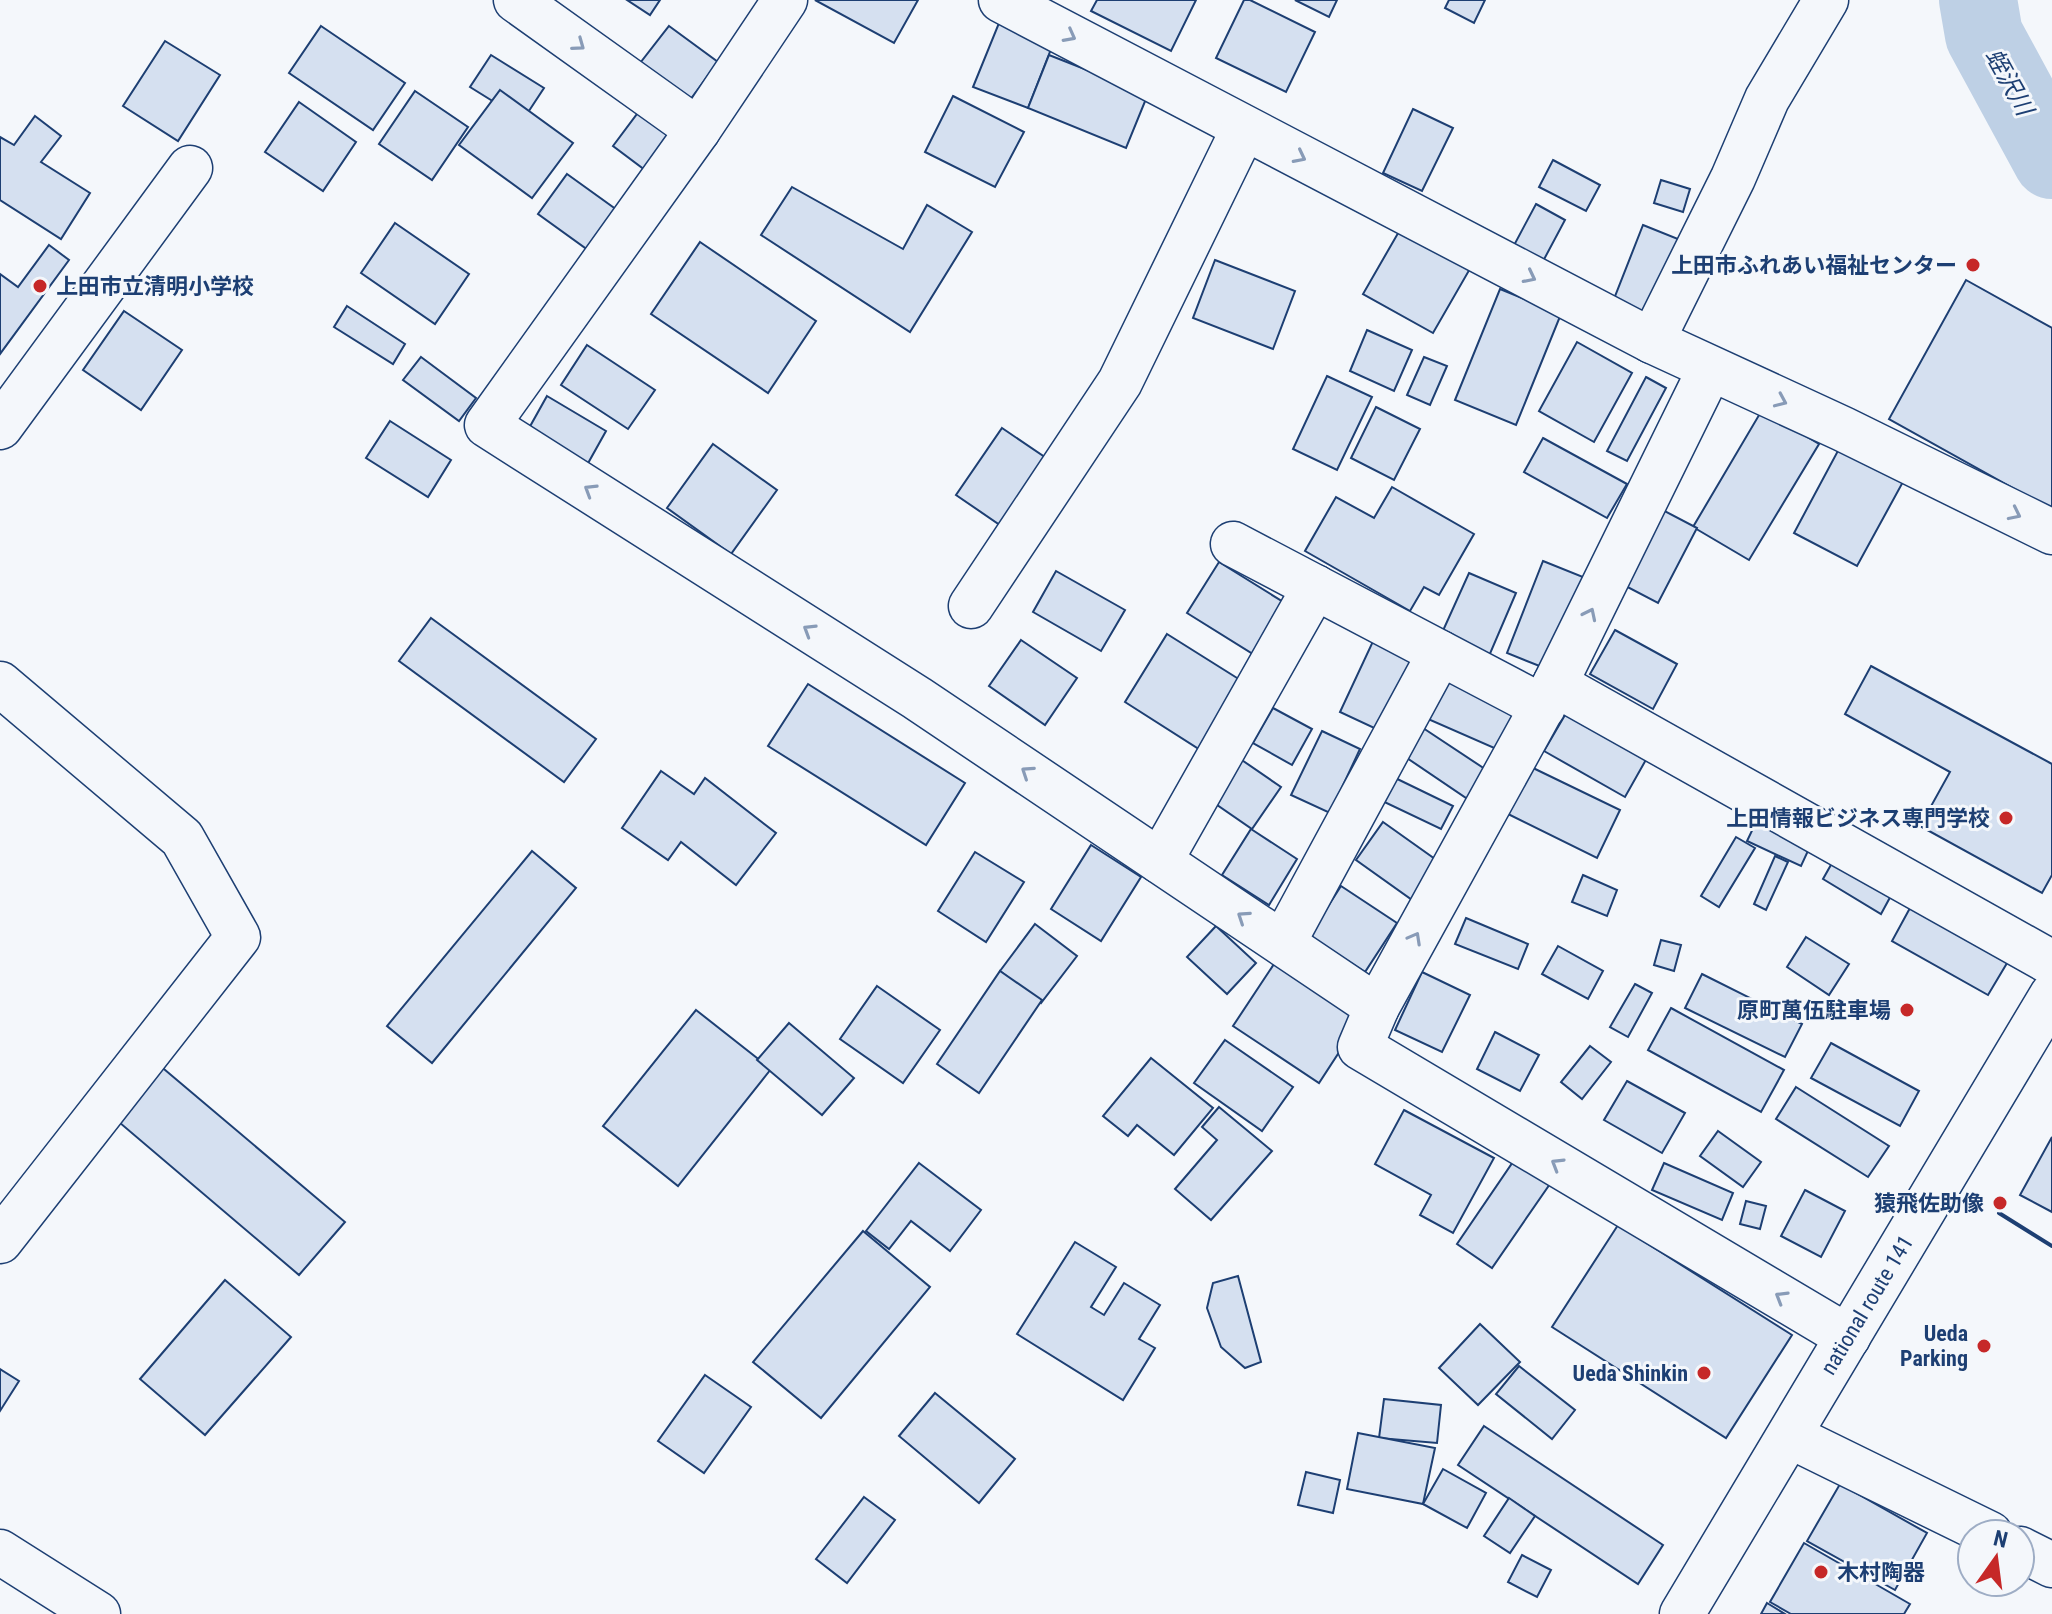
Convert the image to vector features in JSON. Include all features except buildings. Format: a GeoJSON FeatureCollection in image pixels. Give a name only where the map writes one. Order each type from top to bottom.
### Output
{"type":"FeatureCollection","features":[{"type":"Feature","properties":{"kind":"main road"},"geometry":{"type":"LineString","coordinates":[[516,0],[698,130]]}},
{"type":"Feature","properties":{"kind":"main road"},"geometry":{"type":"LineString","coordinates":[[785,0],[698,130],[487,425],[917,698],[1377,1007]]}},
{"type":"Feature","properties":{"kind":"main road"},"geometry":{"type":"LineString","coordinates":[[1001,0],[1652,341],[1843,429],[2052,532]]}},
{"type":"Feature","properties":{"kind":"main road"},"geometry":{"type":"LineString","coordinates":[[1652,341],[1733,178],[1767,99],[1826,0]]}},
{"type":"Feature","properties":{"kind":"main road"},"geometry":{"type":"LineString","coordinates":[[971,606],[1120,382],[1244,128]]}},
{"type":"Feature","properties":{"kind":"main road"},"geometry":{"type":"LineString","coordinates":[[0,427],[190,168]]}},
{"type":"Feature","properties":{"kind":"main road"},"geometry":{"type":"LineString","coordinates":[[1710,369],[1549,695],[1377,1007],[1360,1047],[1848,1337]]}},
{"type":"Feature","properties":{"kind":"main road"},"geometry":{"type":"LineString","coordinates":[[1233,544],[1440,653],[1549,695],[2052,963]]}},
{"type":"Feature","properties":{"kind":"main road"},"geometry":{"type":"LineString","coordinates":[[1160,861],[1315,587]]}},
{"type":"Feature","properties":{"kind":"main road"},"geometry":{"type":"LineString","coordinates":[[1283,943],[1440,653]]}},
{"type":"Feature","properties":{"kind":"main road"},"geometry":{"type":"LineString","coordinates":[[0,684],[182,838],[238,937],[0,1241]]}},
{"type":"Feature","properties":{"kind":"main road","name":"national route 141"},"geometry":{"type":"LineString","coordinates":[[1682,1614],[2052,995]]}},
{"type":"Feature","properties":{"kind":"main road"},"geometry":{"type":"LineString","coordinates":[[1790,1436],[1957,1518]]}},
{"type":"Feature","properties":{"kind":"main road"},"geometry":{"type":"LineString","coordinates":[[0,1552],[98,1614]]}},
{"type":"Feature","properties":{"kind":"waterway","name":"蛭沢川"},"geometry":{"type":"LineString","coordinates":[[1978,0],[1984,35],[2052,160]]}},
{"type":"Feature","properties":{"kind":"wall"},"geometry":{"type":"LineString","coordinates":[[1999,1213],[2052,1246]]}},
{"type":"Feature","properties":{"kind":"place","name":"上田市ふれあい福祉センター"},"geometry":{"type":"Point","coordinates":[1973,265]}},
{"type":"Feature","properties":{"kind":"place","name":"上田市立清明小学校"},"geometry":{"type":"Point","coordinates":[40,286]}},
{"type":"Feature","properties":{"kind":"place","name":"上田情報ビジネス専門学校"},"geometry":{"type":"Point","coordinates":[2006,818]}},
{"type":"Feature","properties":{"kind":"place","name":"原町萬伍駐車場"},"geometry":{"type":"Point","coordinates":[1907,1010]}},
{"type":"Feature","properties":{"kind":"place","name":"猿飛佐助像"},"geometry":{"type":"Point","coordinates":[2000,1203]}},
{"type":"Feature","properties":{"kind":"place","name":"Ueda Parking"},"geometry":{"type":"Point","coordinates":[1984,1346]}},
{"type":"Feature","properties":{"kind":"place","name":"Ueda Shinkin"},"geometry":{"type":"Point","coordinates":[1704,1373]}},
{"type":"Feature","properties":{"kind":"place","name":"木村陶器"},"geometry":{"type":"Point","coordinates":[1821,1572]}}]}
